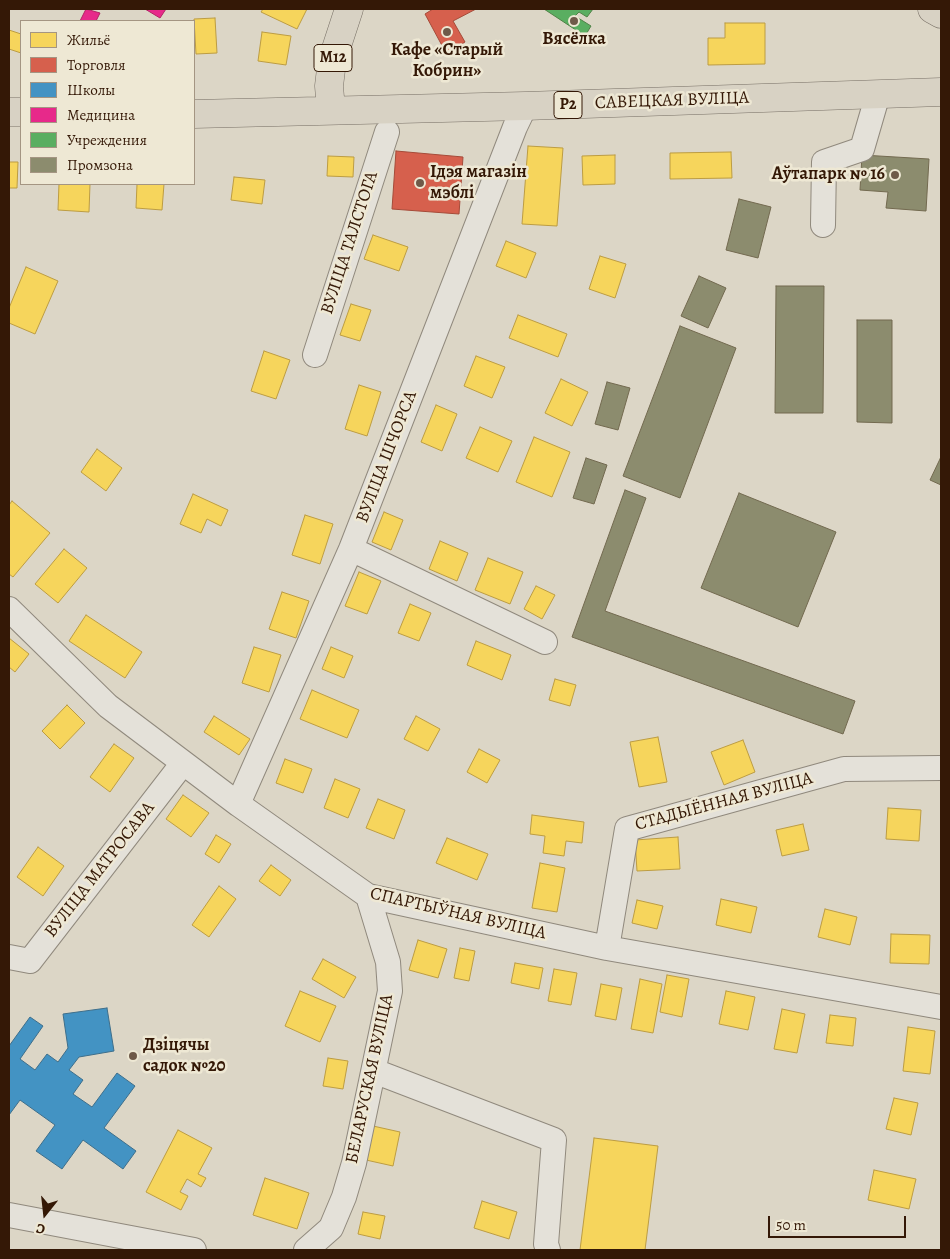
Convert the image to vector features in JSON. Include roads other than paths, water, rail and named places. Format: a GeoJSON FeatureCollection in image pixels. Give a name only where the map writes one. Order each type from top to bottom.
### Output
{"type":"FeatureCollection","features":[{"type":"Feature","properties":{"kind":"main road","name":"М12"},"geometry":{"type":"LineString","coordinates":[[331,110],[332,61],[349,9]]}},
{"type":"Feature","properties":{"kind":"main road"},"geometry":{"type":"LineString","coordinates":[[932,9],[941,14]]}},
{"type":"Feature","properties":{"kind":"main road","name":"САВЕЦКАЯ ВУЛІЦА"},"geometry":{"type":"LineString","coordinates":[[195,114],[525,106],[941,92]]}},
{"type":"Feature","properties":{"kind":"street"},"geometry":{"type":"LineString","coordinates":[[823,225],[824,162],[862,149],[878,94]]}},
{"type":"Feature","properties":{"kind":"street","name":"ВУЛІЦА ШЧОРСА"},"geometry":{"type":"LineString","coordinates":[[238,804],[351,549],[511,136],[525,106]]}},
{"type":"Feature","properties":{"kind":"street","name":"ВУЛІЦА ТАЛСТОГА"},"geometry":{"type":"LineString","coordinates":[[314,355],[387,132]]}},
{"type":"Feature","properties":{"kind":"street"},"geometry":{"type":"LineString","coordinates":[[351,549],[545,642]]}},
{"type":"Feature","properties":{"kind":"street","name":"СПАРТЫЎНАЯ ВУЛІЦА"},"geometry":{"type":"LineString","coordinates":[[9,609],[108,706],[238,804],[368,896],[607,948],[941,1007]]}},
{"type":"Feature","properties":{"kind":"street","name":"ВУЛІЦА МАТРОСАВА"},"geometry":{"type":"LineString","coordinates":[[9,957],[30,961],[183,762]]}},
{"type":"Feature","properties":{"kind":"street","name":"СТАДЫЁННАЯ ВУЛІЦА"},"geometry":{"type":"LineString","coordinates":[[607,948],[627,829],[844,770],[941,768]]}},
{"type":"Feature","properties":{"kind":"street","name":"БЕЛАРУСКАЯ ВУЛІЦА"},"geometry":{"type":"LineString","coordinates":[[306,1250],[331,1228],[344,1197],[374,1071],[390,991],[388,962],[368,896]]}},
{"type":"Feature","properties":{"kind":"street"},"geometry":{"type":"LineString","coordinates":[[374,1071],[554,1140],[546,1244],[548,1250]]}},
{"type":"Feature","properties":{"kind":"street"},"geometry":{"type":"LineString","coordinates":[[9,1215],[194,1250]]}},
{"type":"Feature","properties":{"kind":"place","name":"Вясёлка"},"geometry":{"type":"Point","coordinates":[574,21]}},
{"type":"Feature","properties":{"kind":"place","name":"Кафе «Старый Кобрин»"},"geometry":{"type":"Point","coordinates":[447,32]}},
{"type":"Feature","properties":{"kind":"place","name":"Аўтапарк № 16"},"geometry":{"type":"Point","coordinates":[895,175]}},
{"type":"Feature","properties":{"kind":"place","name":"Ідэя магазін мэблі"},"geometry":{"type":"Point","coordinates":[420,183]}},
{"type":"Feature","properties":{"kind":"place","name":"Дзіцячы садок №20"},"geometry":{"type":"Point","coordinates":[133,1056]}}]}
